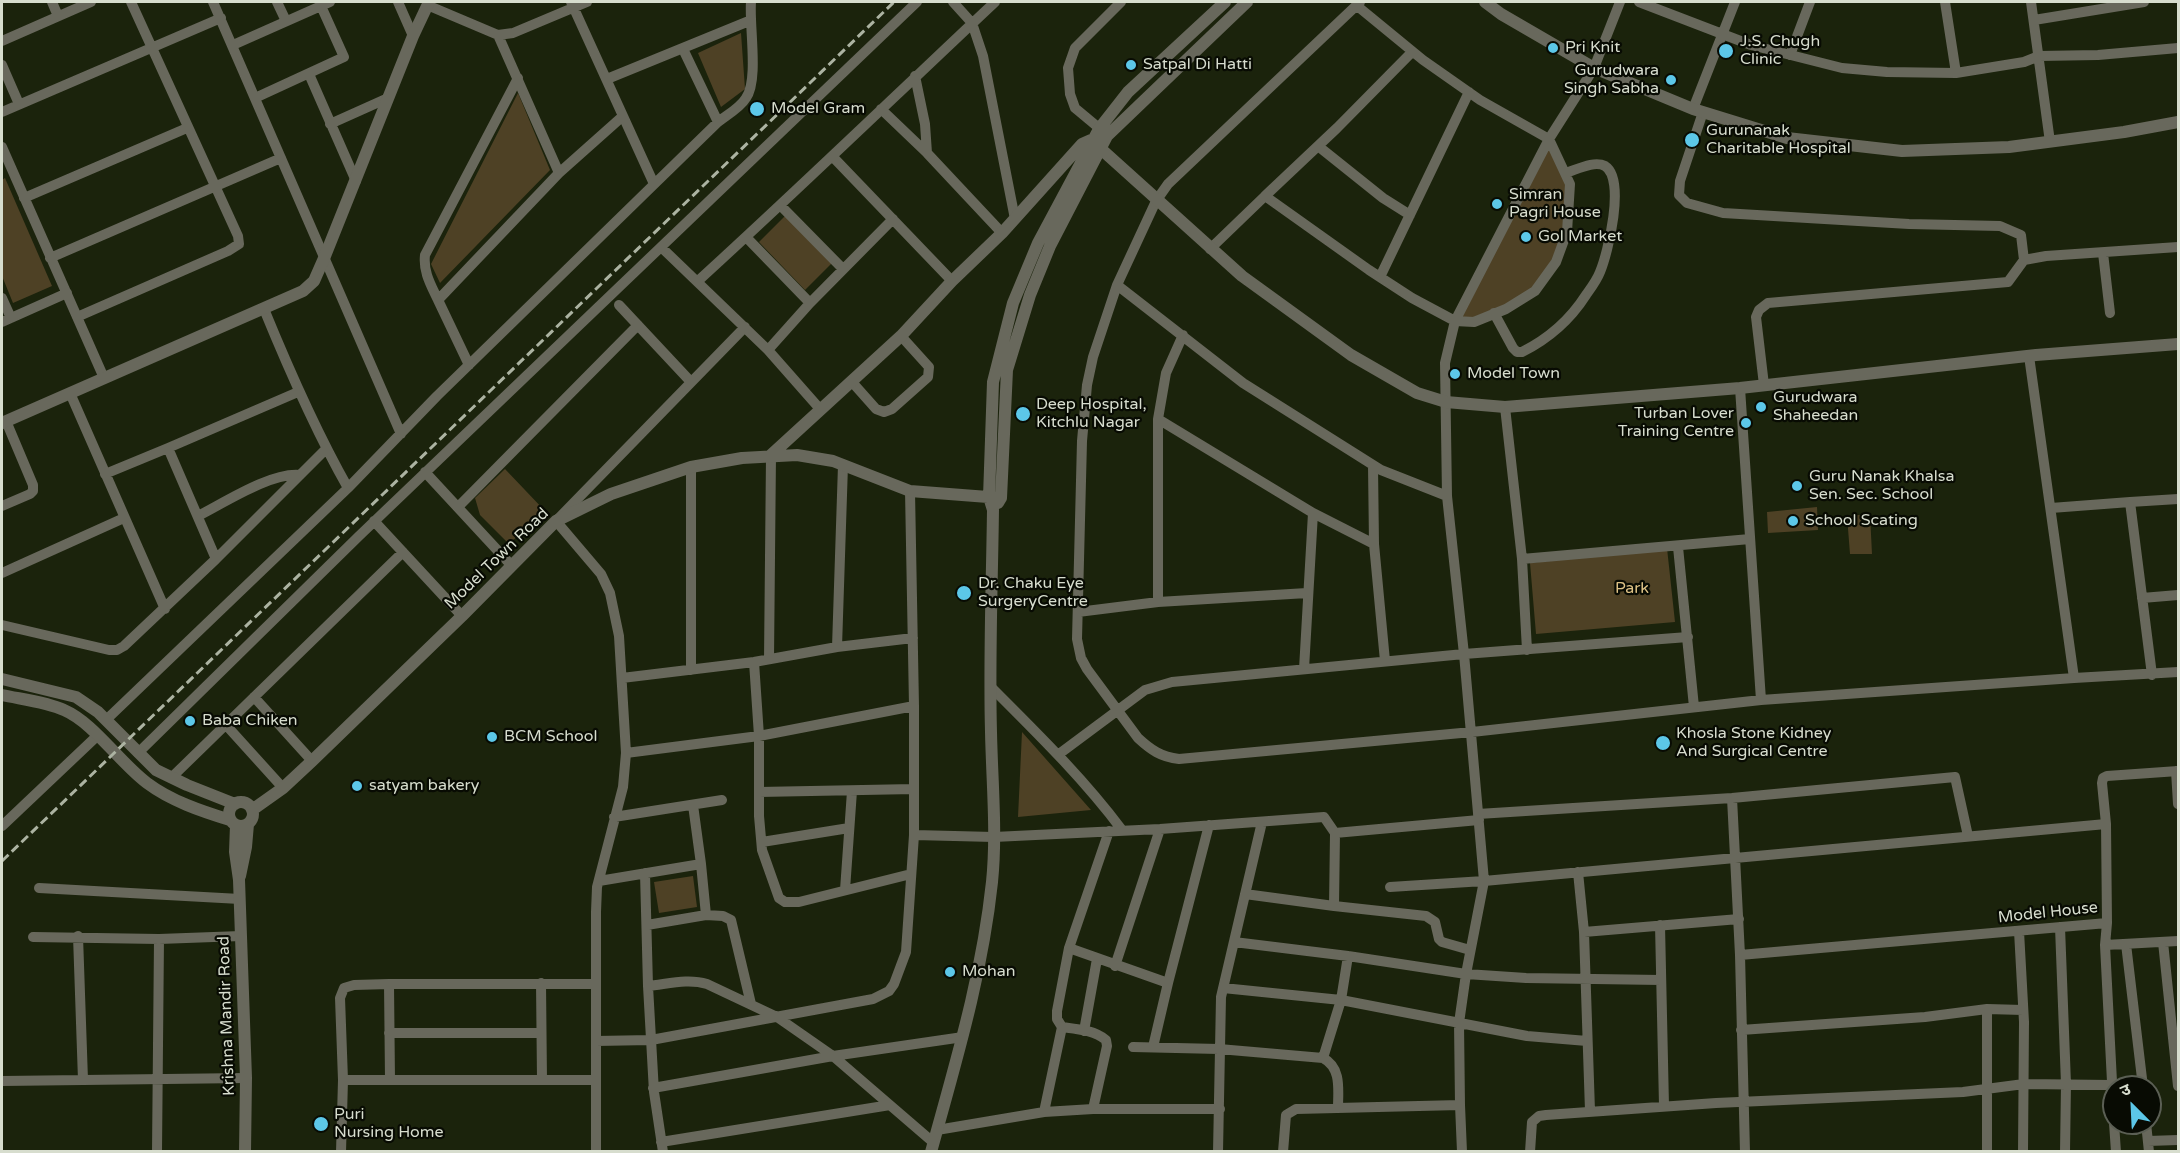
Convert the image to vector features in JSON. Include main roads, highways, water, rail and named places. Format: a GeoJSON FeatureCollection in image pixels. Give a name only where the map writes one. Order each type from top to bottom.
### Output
{"type":"FeatureCollection","features":[{"type":"Feature","properties":{"kind":"railway"},"geometry":{"type":"LineString","coordinates":[[2,861],[894,2]]}},
{"type":"Feature","properties":{"kind":"place","name":"Pri Knit"},"geometry":{"type":"Point","coordinates":[1553,48]}},
{"type":"Feature","properties":{"kind":"place","name":"J.S. Chugh Clinic"},"geometry":{"type":"Point","coordinates":[1726,51]}},
{"type":"Feature","properties":{"kind":"place","name":"Satpal Di Hatti"},"geometry":{"type":"Point","coordinates":[1131,65]}},
{"type":"Feature","properties":{"kind":"place","name":"Gurudwara Singh Sabha"},"geometry":{"type":"Point","coordinates":[1671,80]}},
{"type":"Feature","properties":{"kind":"place","name":"Model Gram"},"geometry":{"type":"Point","coordinates":[757,109]}},
{"type":"Feature","properties":{"kind":"place","name":"Gurunanak Charitable Hospital"},"geometry":{"type":"Point","coordinates":[1692,140]}},
{"type":"Feature","properties":{"kind":"place","name":"Simran Pagri House"},"geometry":{"type":"Point","coordinates":[1497,204]}},
{"type":"Feature","properties":{"kind":"place","name":"Gol Market"},"geometry":{"type":"Point","coordinates":[1526,237]}},
{"type":"Feature","properties":{"kind":"place","name":"Model Town"},"geometry":{"type":"Point","coordinates":[1455,374]}},
{"type":"Feature","properties":{"kind":"place","name":"Gurudwara Shaheedan"},"geometry":{"type":"Point","coordinates":[1761,407]}},
{"type":"Feature","properties":{"kind":"place","name":"Deep Hospital, Kitchlu Nagar"},"geometry":{"type":"Point","coordinates":[1023,414]}},
{"type":"Feature","properties":{"kind":"place","name":"Turban Lover Training Centre"},"geometry":{"type":"Point","coordinates":[1746,423]}},
{"type":"Feature","properties":{"kind":"place","name":"Guru Nanak Khalsa Sen. Sec. School"},"geometry":{"type":"Point","coordinates":[1797,486]}},
{"type":"Feature","properties":{"kind":"place","name":"School Scating"},"geometry":{"type":"Point","coordinates":[1793,521]}},
{"type":"Feature","properties":{"kind":"place","name":"Dr. Chaku Eye SurgeryCentre"},"geometry":{"type":"Point","coordinates":[964,593]}},
{"type":"Feature","properties":{"kind":"place","name":"Baba Chiken"},"geometry":{"type":"Point","coordinates":[190,721]}},
{"type":"Feature","properties":{"kind":"place","name":"BCM School"},"geometry":{"type":"Point","coordinates":[492,737]}},
{"type":"Feature","properties":{"kind":"place","name":"Khosla Stone Kidney And Surgical Centre"},"geometry":{"type":"Point","coordinates":[1663,743]}},
{"type":"Feature","properties":{"kind":"place","name":"satyam bakery"},"geometry":{"type":"Point","coordinates":[357,786]}},
{"type":"Feature","properties":{"kind":"place","name":"Mohan"},"geometry":{"type":"Point","coordinates":[950,972]}},
{"type":"Feature","properties":{"kind":"place","name":"Puri Nursing Home"},"geometry":{"type":"Point","coordinates":[321,1124]}},
{"type":"Feature","properties":{"kind":"park label","name":"Park"},"geometry":{"type":"Point","coordinates":[1632,589]}}]}
